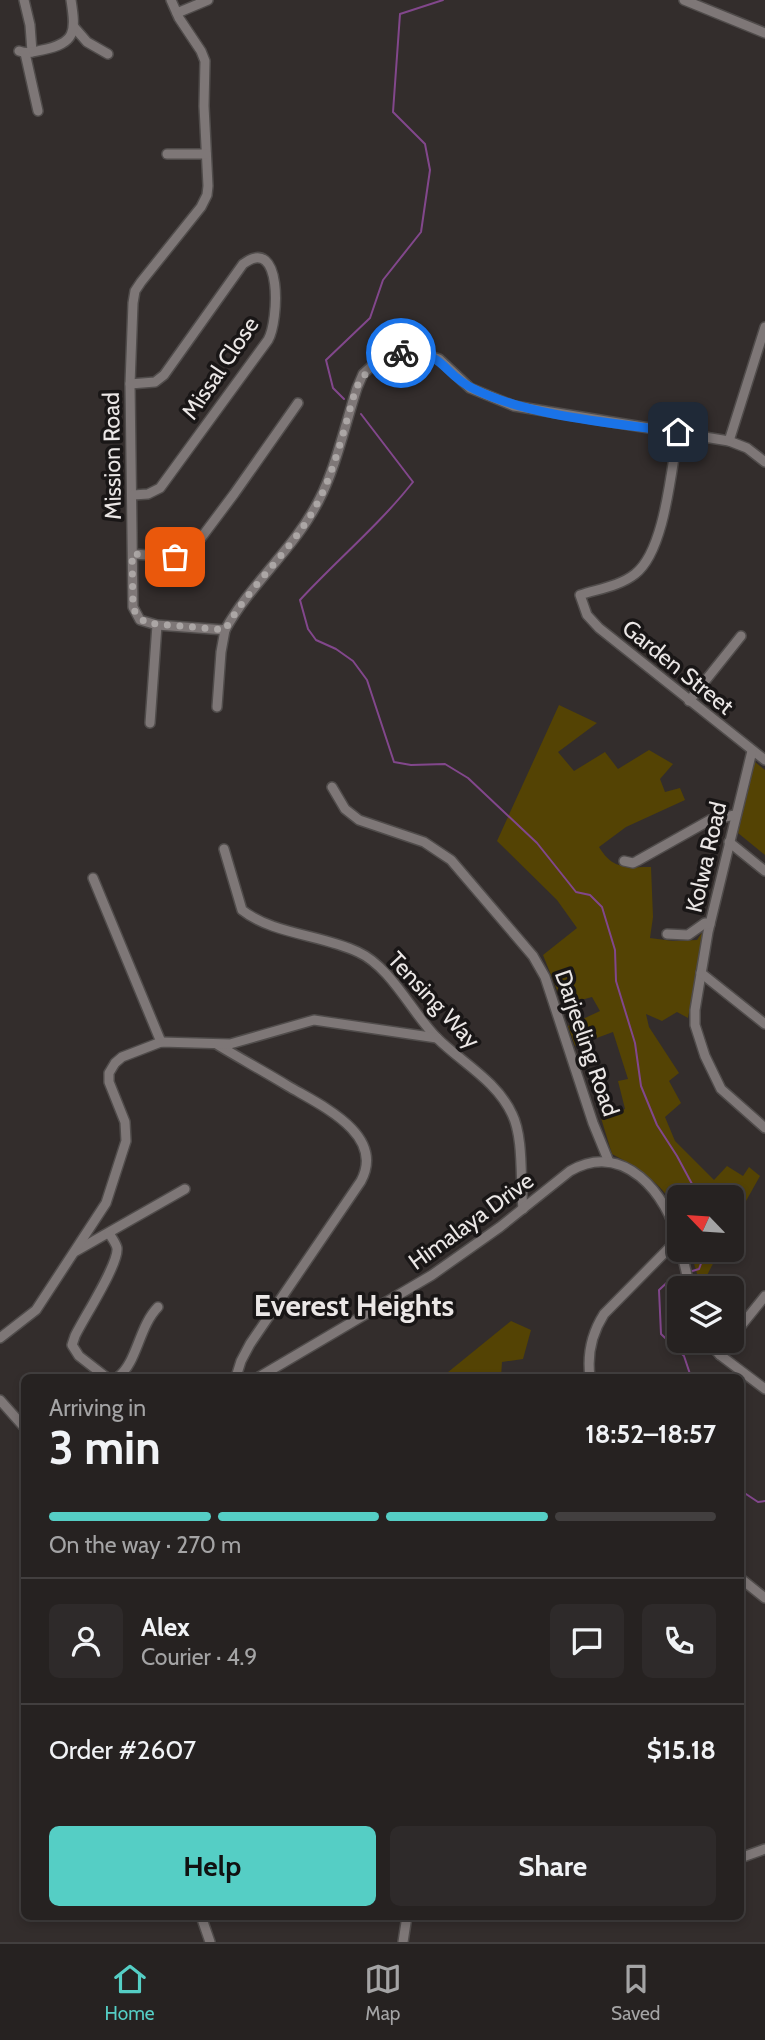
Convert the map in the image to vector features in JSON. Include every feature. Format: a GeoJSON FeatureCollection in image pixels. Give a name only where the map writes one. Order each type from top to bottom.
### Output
{"type":"FeatureCollection","features":[{"type":"Feature","properties":{"kind":"street"},"geometry":{"type":"LineString","coordinates":[[24,0],[30,25],[25,52],[38,111]]}},
{"type":"Feature","properties":{"kind":"street"},"geometry":{"type":"LineString","coordinates":[[25,52],[64,44],[74,27],[71,0]]}},
{"type":"Feature","properties":{"kind":"street","name":"Mission Road"},"geometry":{"type":"LineString","coordinates":[[157,625],[146,623],[133,607],[130,384],[132,303],[135,291],[204,201],[208,186],[205,61],[171,0]]}},
{"type":"Feature","properties":{"kind":"street"},"geometry":{"type":"LineString","coordinates":[[177,13],[208,0]]}},
{"type":"Feature","properties":{"kind":"street"},"geometry":{"type":"LineString","coordinates":[[684,0],[765,33]]}},
{"type":"Feature","properties":{"kind":"street"},"geometry":{"type":"LineString","coordinates":[[74,27],[87,42],[108,54]]}},
{"type":"Feature","properties":{"kind":"street"},"geometry":{"type":"LineString","coordinates":[[167,154],[206,154]]}},
{"type":"Feature","properties":{"kind":"street","name":"Missal Close"},"geometry":{"type":"LineString","coordinates":[[130,384],[149,384],[164,375],[243,264],[250,259],[260,258],[269,264],[274,280],[275,326],[268,340],[160,488],[148,494],[132,495]]}},
{"type":"Feature","properties":{"kind":"street"},"geometry":{"type":"LineString","coordinates":[[729,441],[765,327]]}},
{"type":"Feature","properties":{"kind":"street"},"geometry":{"type":"LineString","coordinates":[[216,707],[220,652],[225,630],[241,604],[266,576],[312,512],[324,490],[356,388],[363,374],[387,355],[417,352],[429,355],[439,359],[470,388],[514,405],[729,441],[747,448],[765,462]]}},
{"type":"Feature","properties":{"kind":"street"},"geometry":{"type":"LineString","coordinates":[[132,554],[175,557],[189,554],[298,403]]}},
{"type":"Feature","properties":{"kind":"street","name":"Garden Street"},"geometry":{"type":"LineString","coordinates":[[678,432],[660,526],[651,556],[633,576],[580,595],[591,621],[765,760]]}},
{"type":"Feature","properties":{"kind":"street"},"geometry":{"type":"LineString","coordinates":[[150,723],[157,625],[225,630]]}},
{"type":"Feature","properties":{"kind":"street"},"geometry":{"type":"LineString","coordinates":[[688,701],[741,636]]}},
{"type":"Feature","properties":{"kind":"street","name":"Kolwa Road"},"geometry":{"type":"LineString","coordinates":[[752,751],[710,924],[695,1010],[695,1025],[705,1056],[721,1088],[765,1128]]}},
{"type":"Feature","properties":{"kind":"street","name":"Darjeeling Road"},"geometry":{"type":"LineString","coordinates":[[332,787],[345,809],[359,820],[424,842],[446,855],[533,956],[545,977],[593,1123],[609,1162]]}},
{"type":"Feature","properties":{"kind":"street"},"geometry":{"type":"LineString","coordinates":[[625,860],[629,863],[638,861],[710,820],[736,815]]}},
{"type":"Feature","properties":{"kind":"street"},"geometry":{"type":"LineString","coordinates":[[729,842],[765,870]]}},
{"type":"Feature","properties":{"kind":"street","name":"Tensing Way"},"geometry":{"type":"LineString","coordinates":[[224,849],[242,910],[263,921],[360,953],[382,971],[437,1038],[491,1086],[513,1114],[517,1130],[523,1209]]}},
{"type":"Feature","properties":{"kind":"street"},"geometry":{"type":"LineString","coordinates":[[93,878],[161,1042]]}},
{"type":"Feature","properties":{"kind":"street"},"geometry":{"type":"LineString","coordinates":[[667,934],[688,934],[705,923],[710,924]]}},
{"type":"Feature","properties":{"kind":"street"},"geometry":{"type":"LineString","coordinates":[[701,974],[765,1024]]}},
{"type":"Feature","properties":{"kind":"street"},"geometry":{"type":"LineString","coordinates":[[218,1045],[314,1020],[437,1038]]}},
{"type":"Feature","properties":{"kind":"street"},"geometry":{"type":"LineString","coordinates":[[0,1338],[36,1310],[106,1203],[126,1141],[125,1122],[111,1090],[109,1073],[115,1063],[122,1057],[161,1042],[191,1041],[218,1045],[346,1122],[364,1147],[367,1160],[367,1169],[361,1181],[250,1345],[237,1374]]}},
{"type":"Feature","properties":{"kind":"street"},"geometry":{"type":"LineString","coordinates":[[609,1162],[627,1168],[654,1190],[667,1211]]}},
{"type":"Feature","properties":{"kind":"street","name":"Himalaya Drive"},"geometry":{"type":"LineString","coordinates":[[264,1374],[413,1287],[523,1209],[570,1171],[581,1165],[609,1162]]}},
{"type":"Feature","properties":{"kind":"street"},"geometry":{"type":"LineString","coordinates":[[75,1252],[185,1189]]}},
{"type":"Feature","properties":{"kind":"street"},"geometry":{"type":"LineString","coordinates":[[102,1374],[79,1356],[72,1345],[116,1255],[117,1248],[109,1233]]}},
{"type":"Feature","properties":{"kind":"street"},"geometry":{"type":"LineString","coordinates":[[590,1374],[590,1353],[597,1326],[604,1314],[667,1252]]}},
{"type":"Feature","properties":{"kind":"street"},"geometry":{"type":"LineString","coordinates":[[744,1322],[765,1296]]}},
{"type":"Feature","properties":{"kind":"street"},"geometry":{"type":"LineString","coordinates":[[122,1374],[144,1327],[158,1307]]}},
{"type":"Feature","properties":{"kind":"street"},"geometry":{"type":"LineString","coordinates":[[720,1355],[765,1390]]}},
{"type":"Feature","properties":{"kind":"street"},"geometry":{"type":"LineString","coordinates":[[0,1400],[21,1424]]}},
{"type":"Feature","properties":{"kind":"street"},"geometry":{"type":"LineString","coordinates":[[744,1581],[765,1598]]}},
{"type":"Feature","properties":{"kind":"street"},"geometry":{"type":"LineString","coordinates":[[744,1857],[765,1849]]}},
{"type":"Feature","properties":{"kind":"street"},"geometry":{"type":"LineString","coordinates":[[202,1920],[210,1942]]}},
{"type":"Feature","properties":{"kind":"street"},"geometry":{"type":"LineString","coordinates":[[403,1942],[406,1920]]}},
{"type":"Feature","properties":{"kind":"shaded area"},"geometry":{"type":"Polygon","coordinates":[[[559,705],[597,723],[558,752],[574,771],[605,752],[618,769],[649,750],[673,764],[660,779],[665,792],[680,788],[685,800],[626,827],[599,847],[610,860],[621,866],[651,867],[653,917],[650,938],[697,940],[703,931],[688,1018],[677,1012],[662,1021],[646,1014],[649,1027],[679,1073],[669,1081],[681,1103],[665,1117],[675,1141],[714,1180],[727,1166],[743,1176],[749,1167],[760,1176],[744,1205],[744,1185],[667,1185],[667,1195],[652,1180],[612,1154],[601,1118],[625,1109],[618,1081],[628,1079],[613,1032],[575,1046],[568,1026],[600,1011],[592,997],[563,1005],[543,955],[577,928],[557,900],[497,841],[559,705]]]}},
{"type":"Feature","properties":{"kind":"shaded area"},"geometry":{"type":"Polygon","coordinates":[[[755,762],[765,770],[765,855],[738,833],[755,762]]]}},
{"type":"Feature","properties":{"kind":"shaded area"},"geometry":{"type":"Polygon","coordinates":[[[694,1262],[714,1262],[707,1276],[698,1276],[694,1262]]]}},
{"type":"Feature","properties":{"kind":"shaded area"},"geometry":{"type":"Polygon","coordinates":[[[511,1321],[531,1330],[523,1359],[502,1362],[501,1374],[446,1374],[511,1321]]]}},
{"type":"Feature","properties":{"kind":"waterway"},"geometry":{"type":"LineString","coordinates":[[344,399],[333,388],[326,360],[370,318],[383,280],[421,232],[430,170],[425,144],[393,112],[400,14],[443,0]]}},
{"type":"Feature","properties":{"kind":"waterway"},"geometry":{"type":"LineString","coordinates":[[361,414],[413,482],[300,600],[308,629],[316,640],[353,661],[367,680],[394,762],[411,765],[445,764],[468,778],[537,843],[576,892],[590,895],[602,907],[615,950],[616,981],[635,1043],[641,1086],[657,1125],[693,1185]]}},
{"type":"Feature","properties":{"kind":"waterway"},"geometry":{"type":"LineString","coordinates":[[689,1272],[699,1269],[702,1262]]}},
{"type":"Feature","properties":{"kind":"waterway"},"geometry":{"type":"LineString","coordinates":[[684,1274],[673,1277],[659,1290],[661,1334],[684,1356],[690,1374]]}},
{"type":"Feature","properties":{"kind":"waterway"},"geometry":{"type":"LineString","coordinates":[[744,1493],[758,1502],[765,1501]]}},
{"type":"Feature","properties":{"kind":"way so far"},"geometry":{"type":"LineString","coordinates":[[175,557],[132,554],[133,607],[140,620],[157,625],[225,630],[241,604],[266,576],[319,500],[363,374],[387,355],[401,353]]}},
{"type":"Feature","properties":{"kind":"district","name":"Everest Heights"},"geometry":{"type":"Point","coordinates":[354,1306]}},
{"type":"Feature","properties":{"kind":"route"},"geometry":{"type":"LineString","coordinates":[[401,353],[417,352],[439,359],[470,388],[514,405],[678,432]]}}]}
